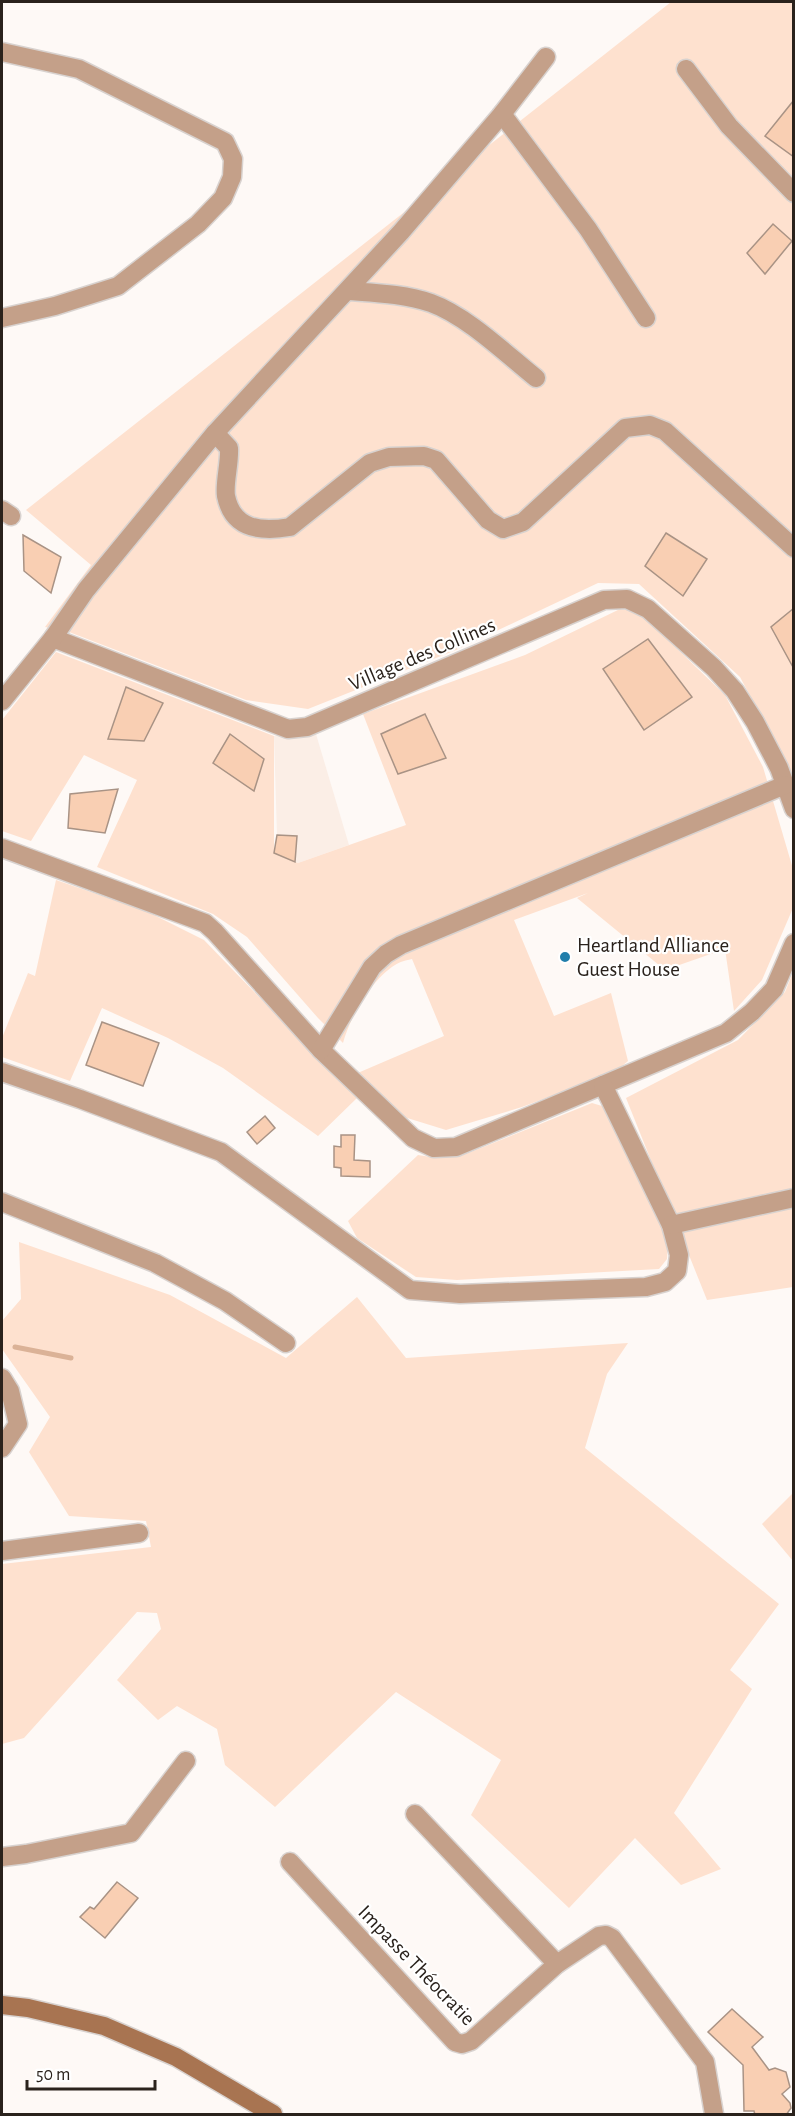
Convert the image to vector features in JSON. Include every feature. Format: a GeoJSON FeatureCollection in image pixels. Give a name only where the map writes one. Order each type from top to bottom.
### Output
{"type":"FeatureCollection","features":[{"type":"Feature","properties":{"kind":"street"},"geometry":{"type":"LineString","coordinates":[[2,52],[79,69],[225,142],[233,159],[232,177],[223,198],[198,224],[118,286],[55,306],[2,318]]}},
{"type":"Feature","properties":{"kind":"street"},"geometry":{"type":"LineString","coordinates":[[2,701],[53,638],[86,590],[215,434],[349,291],[502,114],[546,57]]}},
{"type":"Feature","properties":{"kind":"street"},"geometry":{"type":"LineString","coordinates":[[686,69],[729,126],[794,193]]}},
{"type":"Feature","properties":{"kind":"street"},"geometry":{"type":"LineString","coordinates":[[502,114],[588,229],[646,318]]}},
{"type":"Feature","properties":{"kind":"street"},"geometry":{"type":"LineString","coordinates":[[349,291],[402,296],[432,303],[461,318],[536,378]]}},
{"type":"Feature","properties":{"kind":"street"},"geometry":{"type":"LineString","coordinates":[[215,434],[229,448],[226,494],[233,514],[249,528],[273,530],[290,527],[370,463],[389,457],[424,456],[436,460],[488,520],[503,529],[523,522],[626,428],[650,425],[665,431],[794,548]]}},
{"type":"Feature","properties":{"kind":"street","name":"Village des Collines"},"geometry":{"type":"LineString","coordinates":[[53,638],[288,729],[307,727],[604,600],[627,599],[648,609],[714,668],[735,691],[755,722],[779,768],[794,808]]}},
{"type":"Feature","properties":{"kind":"street"},"geometry":{"type":"LineString","coordinates":[[321,1050],[372,967],[386,954],[401,945],[785,785]]}},
{"type":"Feature","properties":{"kind":"street"},"geometry":{"type":"LineString","coordinates":[[2,848],[205,923],[321,1050],[412,1138],[434,1148],[456,1147],[726,1033],[752,1012],[774,989],[794,942]]}},
{"type":"Feature","properties":{"kind":"street"},"geometry":{"type":"LineString","coordinates":[[2,1072],[220,1152],[410,1290],[460,1294],[646,1287],[665,1282],[676,1270],[678,1255],[671,1225],[603,1085]]}},
{"type":"Feature","properties":{"kind":"street"},"geometry":{"type":"LineString","coordinates":[[671,1225],[794,1198]]}},
{"type":"Feature","properties":{"kind":"street"},"geometry":{"type":"LineString","coordinates":[[2,1202],[155,1263],[225,1301],[286,1343]]}},
{"type":"Feature","properties":{"kind":"street"},"geometry":{"type":"LineString","coordinates":[[2,1378],[10,1391],[18,1424],[2,1448]]}},
{"type":"Feature","properties":{"kind":"street"},"geometry":{"type":"LineString","coordinates":[[2,1551],[139,1533]]}},
{"type":"Feature","properties":{"kind":"street"},"geometry":{"type":"LineString","coordinates":[[2,1857],[131,1833],[186,1761]]}},
{"type":"Feature","properties":{"kind":"street"},"geometry":{"type":"LineString","coordinates":[[415,1814],[557,1964]]}},
{"type":"Feature","properties":{"kind":"street","name":"Impasse Théocratie"},"geometry":{"type":"LineString","coordinates":[[290,1862],[455,2042],[462,2044],[471,2040],[557,1964],[599,1936],[606,1935],[612,1938],[705,2062],[714,2115]]}},
{"type":"Feature","properties":{"kind":"street"},"geometry":{"type":"LineString","coordinates":[[2,2005],[28,2008],[104,2026],[176,2057],[273,2115]]}},
{"type":"Feature","properties":{"kind":"shaded area"},"geometry":{"type":"Polygon","coordinates":[[[671,2],[793,2],[793,776],[740,677],[639,584],[598,583],[456,650],[308,709],[246,700],[69,632],[45,627],[91,565],[26,510],[671,2]]]}},
{"type":"Feature","properties":{"kind":"shaded area"},"geometry":{"type":"Polygon","coordinates":[[[620,609],[639,612],[725,695],[763,767],[793,869],[793,908],[762,980],[734,1011],[725,949],[665,970],[577,898],[588,893],[514,920],[554,1016],[611,993],[628,1061],[615,1072],[522,1107],[446,1130],[404,1117],[353,1075],[444,1036],[412,959],[395,965],[370,989],[356,1011],[343,1043],[247,937],[213,914],[97,867],[137,780],[84,755],[31,841],[2,831],[2,720],[56,652],[274,736],[274,853],[298,863],[406,825],[363,714],[525,655],[620,609]]]}},
{"type":"Feature","properties":{"kind":"shaded area"},"geometry":{"type":"Polygon","coordinates":[[[316,734],[349,845],[298,863],[274,853],[277,835],[274,736],[292,737],[316,734]]]}},
{"type":"Feature","properties":{"kind":"shaded area"},"geometry":{"type":"Polygon","coordinates":[[[56,880],[146,911],[204,940],[357,1098],[318,1136],[223,1068],[168,1038],[102,1008],[70,1081],[2,1057],[2,1038],[28,973],[35,976],[56,880]]]}},
{"type":"Feature","properties":{"kind":"shaded area"},"geometry":{"type":"Polygon","coordinates":[[[793,972],[793,1287],[707,1300],[626,1098],[738,1040],[785,992],[793,972]]]}},
{"type":"Feature","properties":{"kind":"shaded area"},"geometry":{"type":"Polygon","coordinates":[[[592,1103],[602,1106],[613,1116],[668,1241],[667,1259],[659,1269],[457,1280],[416,1277],[357,1238],[348,1221],[418,1155],[437,1158],[461,1156],[592,1103]]]}},
{"type":"Feature","properties":{"kind":"shaded area"},"geometry":{"type":"Polygon","coordinates":[[[19,1242],[170,1295],[286,1358],[357,1297],[406,1358],[628,1343],[607,1374],[585,1448],[779,1604],[730,1670],[752,1689],[674,1813],[721,1869],[681,1885],[635,1838],[569,1908],[471,1815],[501,1760],[396,1692],[275,1807],[225,1765],[217,1729],[177,1706],[158,1720],[117,1680],[161,1629],[157,1613],[137,1612],[24,1738],[2,1744],[2,1564],[151,1547],[146,1521],[69,1516],[29,1452],[50,1417],[2,1349],[2,1321],[21,1299],[19,1242]]]}},
{"type":"Feature","properties":{"kind":"shaded area"},"geometry":{"type":"Polygon","coordinates":[[[793,1493],[793,1561],[762,1524],[793,1493]]]}},
{"type":"Feature","properties":{"kind":"building"},"geometry":{"type":"Polygon","coordinates":[[[794,100],[794,157],[765,136],[794,100]]]}},
{"type":"Feature","properties":{"kind":"building"},"geometry":{"type":"Polygon","coordinates":[[[773,224],[792,241],[765,274],[747,253],[773,224]]]}},
{"type":"Feature","properties":{"kind":"building"},"geometry":{"type":"Polygon","coordinates":[[[666,533],[707,559],[683,596],[645,566],[666,533]]]}},
{"type":"Feature","properties":{"kind":"building"},"geometry":{"type":"Polygon","coordinates":[[[23,535],[61,557],[51,593],[24,571],[23,535]]]}},
{"type":"Feature","properties":{"kind":"building"},"geometry":{"type":"Polygon","coordinates":[[[794,608],[794,669],[771,627],[794,608]]]}},
{"type":"Feature","properties":{"kind":"building"},"geometry":{"type":"Polygon","coordinates":[[[648,639],[692,697],[644,730],[603,669],[648,639]]]}},
{"type":"Feature","properties":{"kind":"building"},"geometry":{"type":"Polygon","coordinates":[[[126,687],[163,703],[144,741],[108,739],[126,687]]]}},
{"type":"Feature","properties":{"kind":"building"},"geometry":{"type":"Polygon","coordinates":[[[425,714],[446,758],[398,774],[381,734],[425,714]]]}},
{"type":"Feature","properties":{"kind":"building"},"geometry":{"type":"Polygon","coordinates":[[[230,734],[264,759],[254,791],[213,763],[230,734]]]}},
{"type":"Feature","properties":{"kind":"building"},"geometry":{"type":"Polygon","coordinates":[[[118,789],[105,833],[68,828],[70,794],[118,789]]]}},
{"type":"Feature","properties":{"kind":"building"},"geometry":{"type":"Polygon","coordinates":[[[277,835],[297,836],[295,862],[274,853],[277,835]]]}},
{"type":"Feature","properties":{"kind":"building"},"geometry":{"type":"Polygon","coordinates":[[[102,1022],[159,1043],[143,1086],[86,1065],[102,1022]]]}},
{"type":"Feature","properties":{"kind":"building"},"geometry":{"type":"Polygon","coordinates":[[[265,1116],[275,1128],[257,1144],[247,1132],[265,1116]]]}},
{"type":"Feature","properties":{"kind":"building"},"geometry":{"type":"Polygon","coordinates":[[[341,1135],[355,1135],[354,1160],[370,1161],[370,1177],[341,1176],[341,1168],[334,1167],[334,1146],[341,1147],[341,1135]]]}},
{"type":"Feature","properties":{"kind":"building"},"geometry":{"type":"Polygon","coordinates":[[[117,1882],[138,1898],[105,1938],[80,1917],[90,1907],[94,1909],[117,1882]]]}},
{"type":"Feature","properties":{"kind":"building"},"geometry":{"type":"Polygon","coordinates":[[[732,2009],[763,2037],[752,2047],[769,2070],[775,2068],[786,2072],[790,2087],[782,2094],[790,2103],[791,2108],[786,2115],[755,2115],[754,2111],[744,2111],[743,2065],[708,2032],[732,2009]]]}},
{"type":"Feature","properties":{"kind":"waterway"},"geometry":{"type":"LineString","coordinates":[[15,1347],[71,1358]]}},
{"type":"Feature","properties":{"kind":"place","name":"Heartland Alliance Guest House"},"geometry":{"type":"Point","coordinates":[565,957]}}]}
